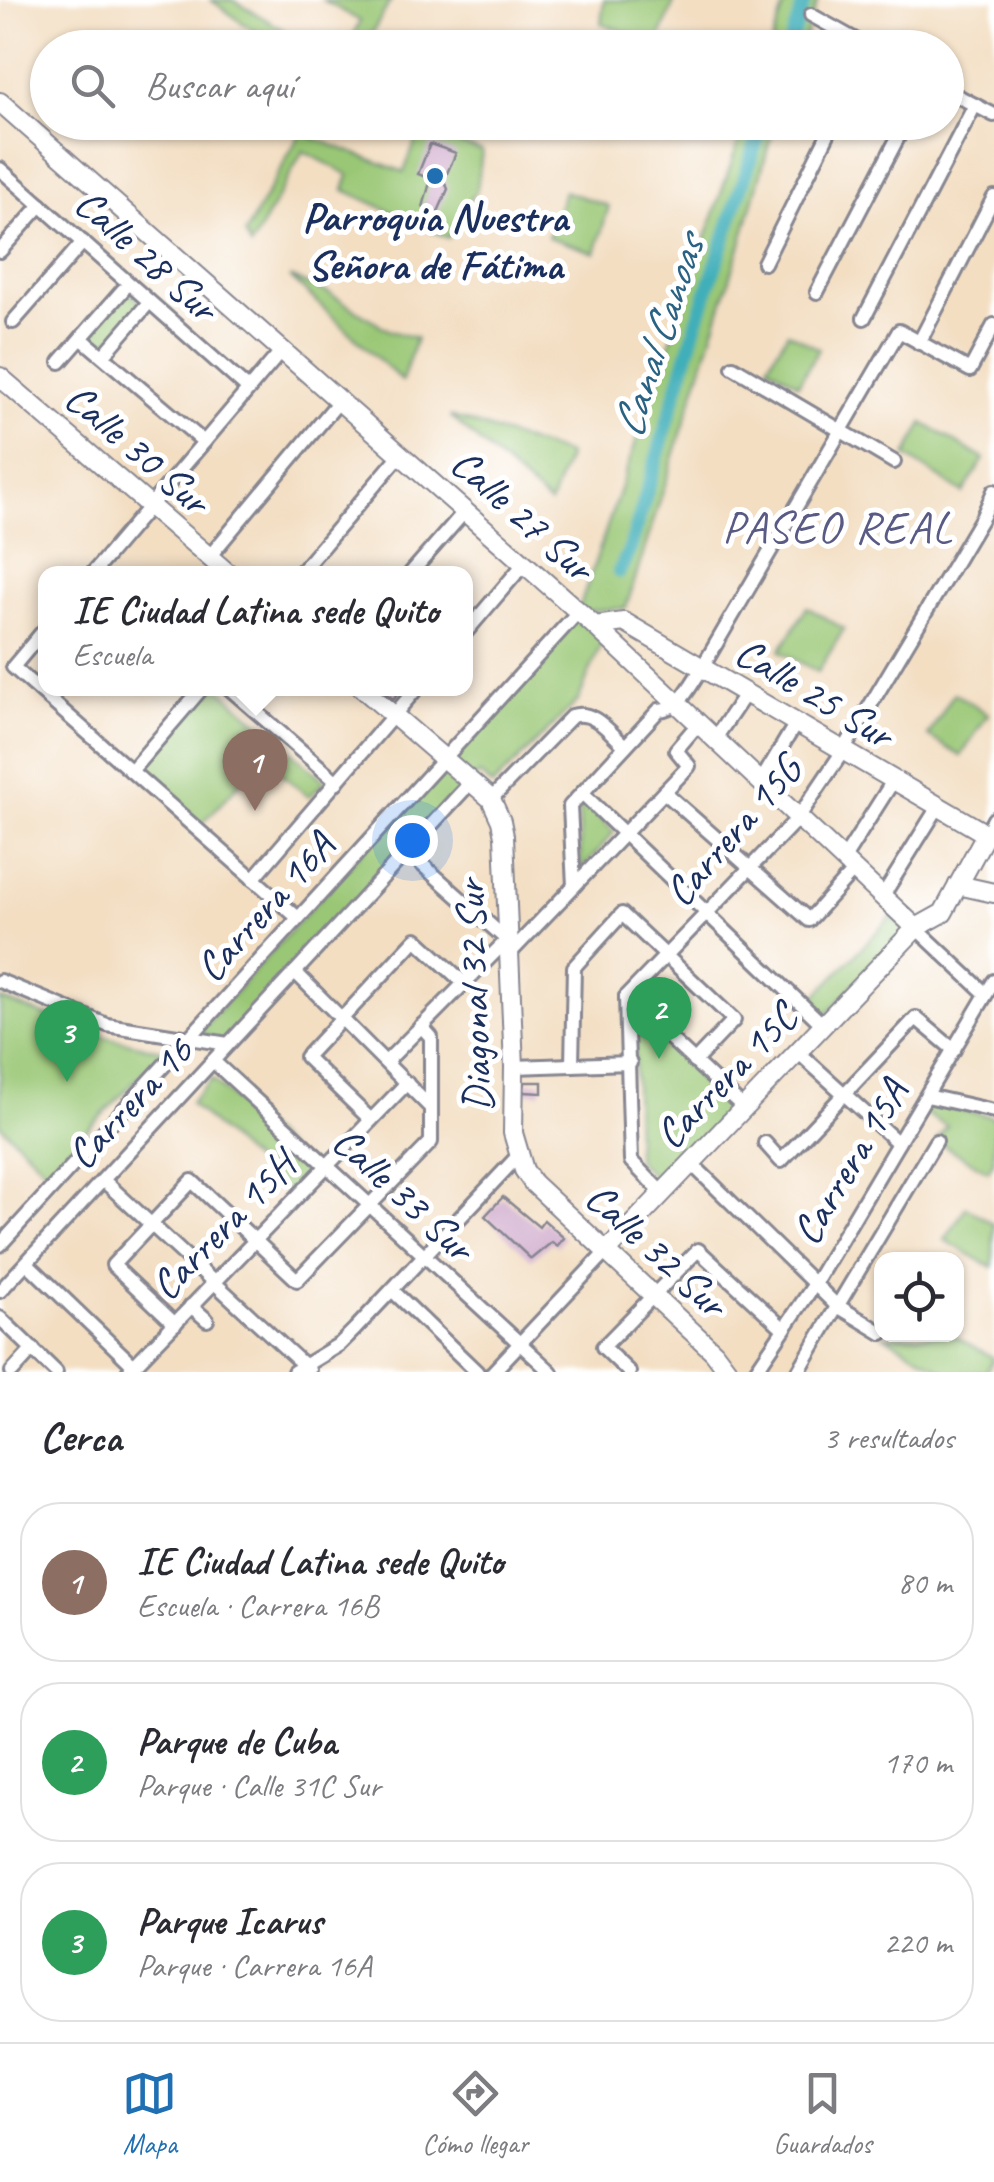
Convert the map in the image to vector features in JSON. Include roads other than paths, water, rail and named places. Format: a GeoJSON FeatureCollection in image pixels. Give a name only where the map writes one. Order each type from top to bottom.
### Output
{"type":"FeatureCollection","features":[{"type":"Feature","properties":{"kind":"street"},"geometry":{"type":"LineString","coordinates":[[811,15],[838,30]]}},
{"type":"Feature","properties":{"kind":"street"},"geometry":{"type":"LineString","coordinates":[[964,99],[994,115]]}},
{"type":"Feature","properties":{"kind":"street","name":"Calle 27 Sur"},"geometry":{"type":"LineString","coordinates":[[0,102],[30,128]]}},
{"type":"Feature","properties":{"kind":"street"},"geometry":{"type":"LineString","coordinates":[[964,126],[975,105]]}},
{"type":"Feature","properties":{"kind":"street","name":"Calle 27 Sur"},"geometry":{"type":"LineString","coordinates":[[44,140],[595,626],[986,994]]}},
{"type":"Feature","properties":{"kind":"street"},"geometry":{"type":"LineString","coordinates":[[764,263],[825,140]]}},
{"type":"Feature","properties":{"kind":"street"},"geometry":{"type":"LineString","coordinates":[[817,292],[897,140]]}},
{"type":"Feature","properties":{"kind":"street"},"geometry":{"type":"LineString","coordinates":[[864,318],[957,140]]}},
{"type":"Feature","properties":{"kind":"street","name":"Calle 28 Sur"},"geometry":{"type":"LineString","coordinates":[[0,169],[248,389]]}},
{"type":"Feature","properties":{"kind":"street"},"geometry":{"type":"LineString","coordinates":[[919,342],[994,197]]}},
{"type":"Feature","properties":{"kind":"street"},"geometry":{"type":"LineString","coordinates":[[0,252],[41,205]]}},
{"type":"Feature","properties":{"kind":"street"},"geometry":{"type":"LineString","coordinates":[[14,322],[83,242]]}},
{"type":"Feature","properties":{"kind":"street"},"geometry":{"type":"LineString","coordinates":[[60,362],[123,290]]}},
{"type":"Feature","properties":{"kind":"street"},"geometry":{"type":"LineString","coordinates":[[103,356],[144,307]]}},
{"type":"Feature","properties":{"kind":"street"},"geometry":{"type":"LineString","coordinates":[[574,886],[570,806],[659,710],[677,705],[703,668],[899,331],[970,370],[994,325]]}},
{"type":"Feature","properties":{"kind":"street"},"geometry":{"type":"LineString","coordinates":[[81,338],[204,442]]}},
{"type":"Feature","properties":{"kind":"street"},"geometry":{"type":"LineString","coordinates":[[99,566],[283,349]]}},
{"type":"Feature","properties":{"kind":"street"},"geometry":{"type":"LineString","coordinates":[[733,367],[894,462]]}},
{"type":"Feature","properties":{"kind":"street","name":"Calle 30 Sur"},"geometry":{"type":"LineString","coordinates":[[0,377],[220,566]]}},
{"type":"Feature","properties":{"kind":"street"},"geometry":{"type":"LineString","coordinates":[[209,556],[340,400]]}},
{"type":"Feature","properties":{"kind":"street"},"geometry":{"type":"LineString","coordinates":[[306,566],[402,454]]}},
{"type":"Feature","properties":{"kind":"street","name":"Carrera 15G"},"geometry":{"type":"LineString","coordinates":[[626,997],[798,818],[988,520],[994,490]]}},
{"type":"Feature","properties":{"kind":"street"},"geometry":{"type":"LineString","coordinates":[[417,566],[464,511]]}},
{"type":"Feature","properties":{"kind":"street"},"geometry":{"type":"LineString","coordinates":[[473,623],[524,564]]}},
{"type":"Feature","properties":{"kind":"street","name":"Carrera 16A"},"geometry":{"type":"LineString","coordinates":[[0,1245],[578,612]]}},
{"type":"Feature","properties":{"kind":"street","name":"Calle 25 Sur"},"geometry":{"type":"LineString","coordinates":[[595,626],[624,622],[938,807],[992,830]]}},
{"type":"Feature","properties":{"kind":"street"},"geometry":{"type":"LineString","coordinates":[[38,637],[13,667],[38,689]]}},
{"type":"Feature","properties":{"kind":"street","name":"Carrera 15G"},"geometry":{"type":"LineString","coordinates":[[714,740],[746,693]]}},
{"type":"Feature","properties":{"kind":"street"},"geometry":{"type":"LineString","coordinates":[[46,696],[298,918]]}},
{"type":"Feature","properties":{"kind":"street"},"geometry":{"type":"LineString","coordinates":[[131,771],[195,696]]}},
{"type":"Feature","properties":{"kind":"street"},"geometry":{"type":"LineString","coordinates":[[238,696],[337,782]]}},
{"type":"Feature","properties":{"kind":"street"},"geometry":{"type":"LineString","coordinates":[[371,696],[491,800],[572,716],[592,716],[625,746]]}},
{"type":"Feature","properties":{"kind":"street"},"geometry":{"type":"LineString","coordinates":[[254,879],[410,696]]}},
{"type":"Feature","properties":{"kind":"street"},"geometry":{"type":"LineString","coordinates":[[760,782],[796,723]]}},
{"type":"Feature","properties":{"kind":"street"},"geometry":{"type":"LineString","coordinates":[[387,1061],[464,983],[574,886],[689,766],[676,750],[698,724]]}},
{"type":"Feature","properties":{"kind":"street"},"geometry":{"type":"LineString","coordinates":[[664,792],[809,920],[848,865],[893,781]]}},
{"type":"Feature","properties":{"kind":"street","name":"Carrera 16"},"geometry":{"type":"LineString","coordinates":[[0,1291],[471,782]]}},
{"type":"Feature","properties":{"kind":"street"},"geometry":{"type":"LineString","coordinates":[[582,793],[823,1025]]}},
{"type":"Feature","properties":{"kind":"street","name":"Diagonal 32 Sur"},"geometry":{"type":"LineString","coordinates":[[491,800],[502,821],[504,836],[518,1156]]}},
{"type":"Feature","properties":{"kind":"street"},"geometry":{"type":"LineString","coordinates":[[882,897],[938,807]]}},
{"type":"Feature","properties":{"kind":"street","name":"Carrera 15C"},"geometry":{"type":"LineString","coordinates":[[493,1372],[916,928],[942,912],[992,830]]}},
{"type":"Feature","properties":{"kind":"street"},"geometry":{"type":"LineString","coordinates":[[407,851],[508,946]]}},
{"type":"Feature","properties":{"kind":"street"},"geometry":{"type":"LineString","coordinates":[[958,886],[994,893]]}},
{"type":"Feature","properties":{"kind":"street","name":"Carrera 15G"},"geometry":{"type":"LineString","coordinates":[[572,1065],[574,966],[622,914],[666,954]]}},
{"type":"Feature","properties":{"kind":"street"},"geometry":{"type":"LineString","coordinates":[[371,1120],[306,1056],[416,938],[464,983]]}},
{"type":"Feature","properties":{"kind":"street"},"geometry":{"type":"LineString","coordinates":[[666,954],[734,1020],[694,1062]]}},
{"type":"Feature","properties":{"kind":"street"},"geometry":{"type":"LineString","coordinates":[[295,972],[431,1108]]}},
{"type":"Feature","properties":{"kind":"street"},"geometry":{"type":"LineString","coordinates":[[0,981],[107,1025],[228,1044]]}},
{"type":"Feature","properties":{"kind":"street","name":"Carrera 15A"},"geometry":{"type":"LineString","coordinates":[[755,1372],[814,1285],[994,981]]}},
{"type":"Feature","properties":{"kind":"street"},"geometry":{"type":"LineString","coordinates":[[626,997],[744,1108]]}},
{"type":"Feature","properties":{"kind":"street"},"geometry":{"type":"LineString","coordinates":[[626,997],[631,1161],[663,1194]]}},
{"type":"Feature","properties":{"kind":"street"},"geometry":{"type":"LineString","coordinates":[[764,1143],[781,1161],[916,1018],[954,1050]]}},
{"type":"Feature","properties":{"kind":"street"},"geometry":{"type":"LineString","coordinates":[[175,1324],[113,1264],[192,1181],[297,1280],[431,1142],[431,1037],[421,1026]]}},
{"type":"Feature","properties":{"kind":"street"},"geometry":{"type":"LineString","coordinates":[[798,1052],[898,1143]]}},
{"type":"Feature","properties":{"kind":"street","name":"Calle 33 Sur"},"geometry":{"type":"LineString","coordinates":[[213,1061],[550,1372]]}},
{"type":"Feature","properties":{"kind":"street"},"geometry":{"type":"LineString","coordinates":[[514,1067],[630,1063]]}},
{"type":"Feature","properties":{"kind":"street","name":"Carrera 15H"},"geometry":{"type":"LineString","coordinates":[[131,1369],[407,1083]]}},
{"type":"Feature","properties":{"kind":"street"},"geometry":{"type":"LineString","coordinates":[[927,1096],[994,1111]]}},
{"type":"Feature","properties":{"kind":"street"},"geometry":{"type":"LineString","coordinates":[[798,1372],[936,1140]]}},
{"type":"Feature","properties":{"kind":"street"},"geometry":{"type":"LineString","coordinates":[[104,1180],[304,1370],[340,1344],[393,1292],[518,1156]]}},
{"type":"Feature","properties":{"kind":"street","name":"Calle 32 Sur"},"geometry":{"type":"LineString","coordinates":[[518,1156],[533,1182],[714,1352],[729,1372]]}},
{"type":"Feature","properties":{"kind":"street"},"geometry":{"type":"LineString","coordinates":[[691,1164],[836,1306],[874,1329]]}},
{"type":"Feature","properties":{"kind":"street"},"geometry":{"type":"LineString","coordinates":[[629,1372],[603,1347],[698,1250],[784,1329]]}},
{"type":"Feature","properties":{"kind":"street"},"geometry":{"type":"LineString","coordinates":[[26,1263],[131,1369]]}},
{"type":"Feature","properties":{"kind":"street"},"geometry":{"type":"LineString","coordinates":[[393,1292],[478,1372]]}},
{"type":"Feature","properties":{"kind":"street"},"geometry":{"type":"LineString","coordinates":[[192,1306],[207,1320]]}},
{"type":"Feature","properties":{"kind":"street"},"geometry":{"type":"LineString","coordinates":[[0,1318],[56,1372]]}},
{"type":"Feature","properties":{"kind":"street"},"geometry":{"type":"LineString","coordinates":[[12,1372],[33,1350]]}},
{"type":"Feature","properties":{"kind":"waterway","name":"Canal Canoas"},"geometry":{"type":"LineString","coordinates":[[795,30],[805,0]]}},
{"type":"Feature","properties":{"kind":"waterway","name":"Canal Canoas"},"geometry":{"type":"LineString","coordinates":[[619,572],[630,549],[697,322],[757,140]]}},
{"type":"Feature","properties":{"kind":"place","name":"Parroquia Nuestra Señora de Fátima"},"geometry":{"type":"Point","coordinates":[435,176]}},
{"type":"Feature","properties":{"kind":"place","name":"IE Ciudad Latina sede Quito"},"geometry":{"type":"Point","coordinates":[255,811]}},
{"type":"Feature","properties":{"kind":"place","name":"Parque de Cuba"},"geometry":{"type":"Point","coordinates":[659,1059]}},
{"type":"Feature","properties":{"kind":"place","name":"Parque Icarus"},"geometry":{"type":"Point","coordinates":[67,1082]}},
{"type":"Feature","properties":{"kind":"district","name":"PASEO REAL"},"geometry":{"type":"Point","coordinates":[838,527]}}]}
